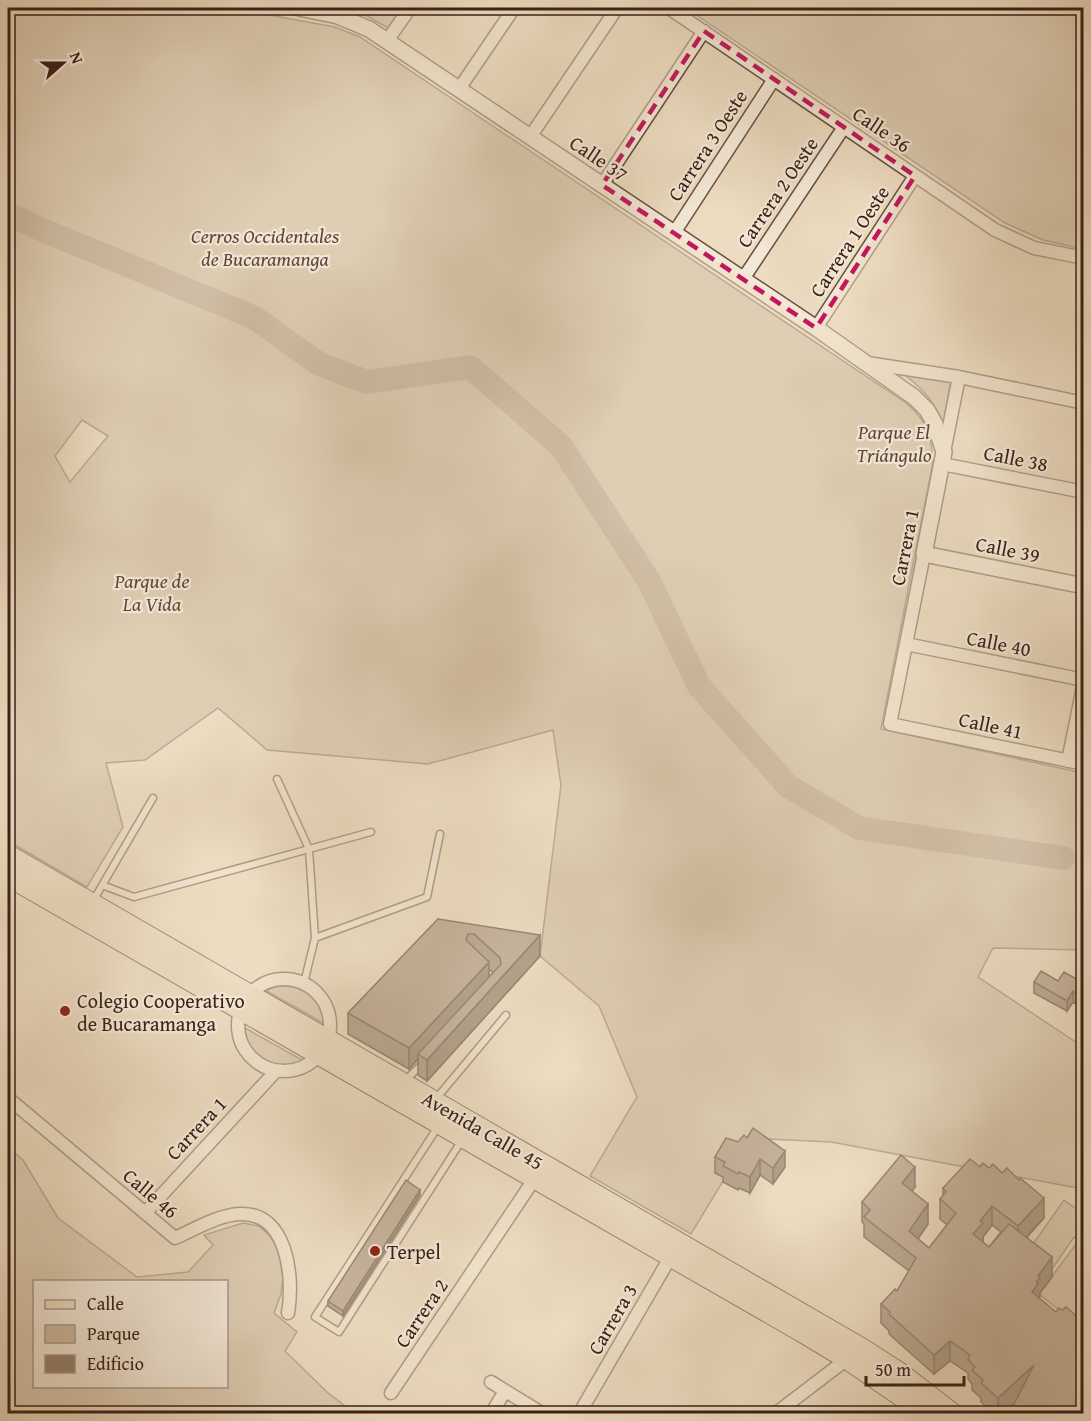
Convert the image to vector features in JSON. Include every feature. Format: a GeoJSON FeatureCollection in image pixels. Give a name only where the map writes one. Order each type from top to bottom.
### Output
{"type":"FeatureCollection","features":[{"type":"Feature","properties":{"kind":"main road","name":"Avenida Calle 45"},"geometry":{"type":"LineString","coordinates":[[8,855],[91,904],[244,1002]]}},
{"type":"Feature","properties":{"kind":"main road","name":"Avenida Calle 45"},"geometry":{"type":"LineString","coordinates":[[8,876],[244,1002],[323,1048],[439,1125],[539,1172]]}},
{"type":"Feature","properties":{"kind":"main road","name":"Avenida Calle 45"},"geometry":{"type":"LineString","coordinates":[[323,1048],[402,1084],[434,1102],[539,1172],[854,1353],[900,1373],[953,1413]]}},
{"type":"Feature","properties":{"kind":"main road","name":"Avenida Calle 45"},"geometry":{"type":"LineString","coordinates":[[854,1353],[927,1413]]}},
{"type":"Feature","properties":{"kind":"street","name":"Calle 37"},"geometry":{"type":"LineString","coordinates":[[299,8],[346,19],[369,29],[867,363],[914,396],[927,410],[938,431],[943,458]]}},
{"type":"Feature","properties":{"kind":"street"},"geometry":{"type":"LineString","coordinates":[[387,41],[410,8]]}},
{"type":"Feature","properties":{"kind":"street"},"geometry":{"type":"LineString","coordinates":[[459,89],[514,8]]}},
{"type":"Feature","properties":{"kind":"street"},"geometry":{"type":"LineString","coordinates":[[530,136],[617,8]]}},
{"type":"Feature","properties":{"kind":"street","name":"Calle 36"},"geometry":{"type":"LineString","coordinates":[[669,8],[995,231],[1034,248],[1083,258]]}},
{"type":"Feature","properties":{"kind":"street"},"geometry":{"type":"LineString","coordinates":[[602,185],[704,31]]}},
{"type":"Feature","properties":{"kind":"street","name":"Carrera 3 Oeste"},"geometry":{"type":"LineString","coordinates":[[674,233],[774,79]]}},
{"type":"Feature","properties":{"kind":"street","name":"Carrera 2 Oeste"},"geometry":{"type":"LineString","coordinates":[[743,279],[844,127]]}},
{"type":"Feature","properties":{"kind":"street","name":"Carrera 1 Oeste"},"geometry":{"type":"LineString","coordinates":[[816,328],[915,176]]}},
{"type":"Feature","properties":{"kind":"street","name":"Calle 37"},"geometry":{"type":"LineString","coordinates":[[867,363],[959,377],[1083,403]]}},
{"type":"Feature","properties":{"kind":"street","name":"Carrera 1"},"geometry":{"type":"LineString","coordinates":[[890,724],[959,377]]}},
{"type":"Feature","properties":{"kind":"street","name":"Calle 38"},"geometry":{"type":"LineString","coordinates":[[943,458],[1083,492]]}},
{"type":"Feature","properties":{"kind":"street","name":"Calle 39"},"geometry":{"type":"LineString","coordinates":[[924,554],[1083,586]]}},
{"type":"Feature","properties":{"kind":"street","name":"Calle 40"},"geometry":{"type":"LineString","coordinates":[[906,644],[1083,681]]}},
{"type":"Feature","properties":{"kind":"street"},"geometry":{"type":"LineString","coordinates":[[1068,761],[1083,681]]}},
{"type":"Feature","properties":{"kind":"street","name":"Calle 41"},"geometry":{"type":"LineString","coordinates":[[890,724],[1083,764]]}},
{"type":"Feature","properties":{"kind":"street"},"geometry":{"type":"LineString","coordinates":[[292,979],[304,983],[313,990],[327,1008],[330,1030],[323,1048],[312,1062],[288,1072],[276,1071],[255,1062],[246,1053],[237,1031],[244,1002],[267,982],[292,979]]}},
{"type":"Feature","properties":{"kind":"street","name":"Carrera 1"},"geometry":{"type":"LineString","coordinates":[[145,1213],[276,1071]]}},
{"type":"Feature","properties":{"kind":"street","name":"Calle 46"},"geometry":{"type":"LineString","coordinates":[[8,1098],[175,1238],[226,1216],[256,1215],[264,1220],[274,1229],[283,1248],[290,1282],[288,1312]]}},
{"type":"Feature","properties":{"kind":"street","name":"Carrera 2"},"geometry":{"type":"LineString","coordinates":[[391,1393],[539,1172]]}},
{"type":"Feature","properties":{"kind":"street","name":"Carrera 3"},"geometry":{"type":"LineString","coordinates":[[579,1413],[674,1250]]}},
{"type":"Feature","properties":{"kind":"street"},"geometry":{"type":"LineString","coordinates":[[775,1413],[854,1353]]}},
{"type":"Feature","properties":{"kind":"street"},"geometry":{"type":"LineString","coordinates":[[491,1382],[543,1413]]}},
{"type":"Feature","properties":{"kind":"street"},"geometry":{"type":"LineString","coordinates":[[491,1413],[505,1391]]}},
{"type":"Feature","properties":{"kind":"lane"},"geometry":{"type":"LineString","coordinates":[[277,779],[309,849],[315,938],[304,983]]}},
{"type":"Feature","properties":{"kind":"lane"},"geometry":{"type":"LineString","coordinates":[[91,904],[153,798]]}},
{"type":"Feature","properties":{"kind":"lane"},"geometry":{"type":"LineString","coordinates":[[102,885],[134,897],[371,832]]}},
{"type":"Feature","properties":{"kind":"lane"},"geometry":{"type":"LineString","coordinates":[[315,938],[427,897],[440,834]]}},
{"type":"Feature","properties":{"kind":"lane"},"geometry":{"type":"LineString","coordinates":[[434,1102],[506,1015]]}},
{"type":"Feature","properties":{"kind":"lane"},"geometry":{"type":"LineString","coordinates":[[402,1084],[429,1056]]}},
{"type":"Feature","properties":{"kind":"lane"},"geometry":{"type":"LineString","coordinates":[[439,1125],[315,1317],[339,1332],[464,1138]]}},
{"type":"Feature","properties":{"kind":"highlighted area"},"geometry":{"type":"Polygon","coordinates":[[[704,31],[915,176],[816,328],[602,185],[704,31]]]}},
{"type":"Feature","properties":{"kind":"green space","name":"Cerros Occidentales de Bucaramanga"},"geometry":{"type":"Polygon","coordinates":[[[8,8],[230,8],[335,27],[360,37],[906,403],[924,423],[931,444],[933,462],[881,729],[1083,773],[1083,950],[993,948],[978,977],[1083,1047],[1083,1189],[831,1142],[749,1138],[691,1234],[590,1176],[637,1097],[599,1006],[540,956],[561,785],[553,730],[428,764],[267,750],[218,708],[145,760],[106,763],[123,827],[87,887],[8,841],[8,8]],[[82,420],[55,456],[70,482],[108,436],[82,420]]]}},
{"type":"Feature","properties":{"kind":"green space"},"geometry":{"type":"Polygon","coordinates":[[[345,8],[402,8],[388,28],[367,16],[345,8]]]}},
{"type":"Feature","properties":{"kind":"green space"},"geometry":{"type":"Polygon","coordinates":[[[686,8],[1083,8],[1083,249],[1043,240],[1005,223],[686,8]]]}},
{"type":"Feature","properties":{"kind":"green space"},"geometry":{"type":"Polygon","coordinates":[[[905,375],[951,381],[943,425],[928,397],[905,375]]]}},
{"type":"Feature","properties":{"kind":"green space"},"geometry":{"type":"Polygon","coordinates":[[[279,986],[305,990],[311,994],[321,1005],[325,1024],[265,990],[279,986]]]}},
{"type":"Feature","properties":{"kind":"green space"},"geometry":{"type":"Polygon","coordinates":[[[245,1028],[304,1061],[284,1065],[265,1061],[251,1048],[246,1039],[245,1028]]]}},
{"type":"Feature","properties":{"kind":"green space"},"geometry":{"type":"Polygon","coordinates":[[[8,1147],[23,1160],[58,1218],[137,1277],[188,1272],[213,1245],[204,1235],[243,1223],[259,1226],[270,1236],[278,1250],[283,1276],[281,1294],[274,1313],[297,1332],[285,1351],[327,1392],[354,1413],[8,1413],[8,1147]]]}},
{"type":"Feature","properties":{"kind":"green space"},"geometry":{"type":"Polygon","coordinates":[[[1064,1200],[1083,1214],[1083,1329],[1039,1294],[1079,1240],[1074,1237],[1050,1272],[1026,1254],[1064,1200]]]}},
{"type":"Feature","properties":{"kind":"building"},"geometry":{"type":"Polygon","coordinates":[[[438,919],[540,935],[427,1060],[418,1054],[501,964],[500,958],[474,934],[468,934],[466,940],[489,962],[409,1048],[348,1013],[438,919]]]}},
{"type":"Feature","properties":{"kind":"building"},"geometry":{"type":"Polygon","coordinates":[[[1041,971],[1058,981],[1064,972],[1078,980],[1083,971],[1083,996],[1073,991],[1067,1001],[1034,982],[1041,971]]]}},
{"type":"Feature","properties":{"kind":"building"},"geometry":{"type":"Polygon","coordinates":[[[753,1128],[785,1151],[773,1168],[760,1159],[750,1177],[723,1166],[725,1162],[715,1157],[726,1138],[738,1142],[744,1135],[747,1138],[753,1128]]]}},
{"type":"Feature","properties":{"kind":"building"},"geometry":{"type":"Polygon","coordinates":[[[901,1155],[915,1167],[902,1183],[928,1204],[909,1231],[929,1248],[956,1213],[940,1199],[946,1192],[943,1188],[970,1159],[980,1167],[983,1163],[989,1168],[993,1164],[1002,1173],[1007,1168],[1044,1198],[1018,1226],[992,1206],[980,1221],[983,1223],[973,1234],[989,1247],[1009,1224],[1052,1257],[1038,1276],[1040,1278],[1036,1282],[1038,1284],[1032,1292],[1056,1312],[1059,1308],[1062,1310],[1066,1307],[1083,1322],[1083,1413],[1010,1412],[1034,1365],[998,1398],[981,1383],[983,1380],[972,1370],[975,1367],[968,1359],[970,1355],[950,1341],[934,1355],[881,1304],[895,1289],[897,1291],[916,1258],[864,1217],[870,1210],[862,1202],[901,1155]]]}},
{"type":"Feature","properties":{"kind":"building","name":"Terpel"},"geometry":{"type":"Polygon","coordinates":[[[406,1180],[420,1190],[343,1311],[328,1301],[406,1180]]]}},
{"type":"Feature","properties":{"kind":"waterway"},"geometry":{"type":"LineString","coordinates":[[8,214],[255,318],[319,364],[367,382],[470,367],[561,446],[649,581],[699,686],[788,786],[859,828],[1063,858]]}},
{"type":"Feature","properties":{"kind":"place","name":"Colegio Cooperativo de Bucaramanga"},"geometry":{"type":"Point","coordinates":[65,1011]}},
{"type":"Feature","properties":{"kind":"place","name":"Terpel"},"geometry":{"type":"Point","coordinates":[375,1251]}},
{"type":"Feature","properties":{"kind":"park label","name":"Parque El Triángulo"},"geometry":{"type":"Point","coordinates":[894,442]}},
{"type":"Feature","properties":{"kind":"park label","name":"Parque de La Vida"},"geometry":{"type":"Point","coordinates":[152,592]}}]}
